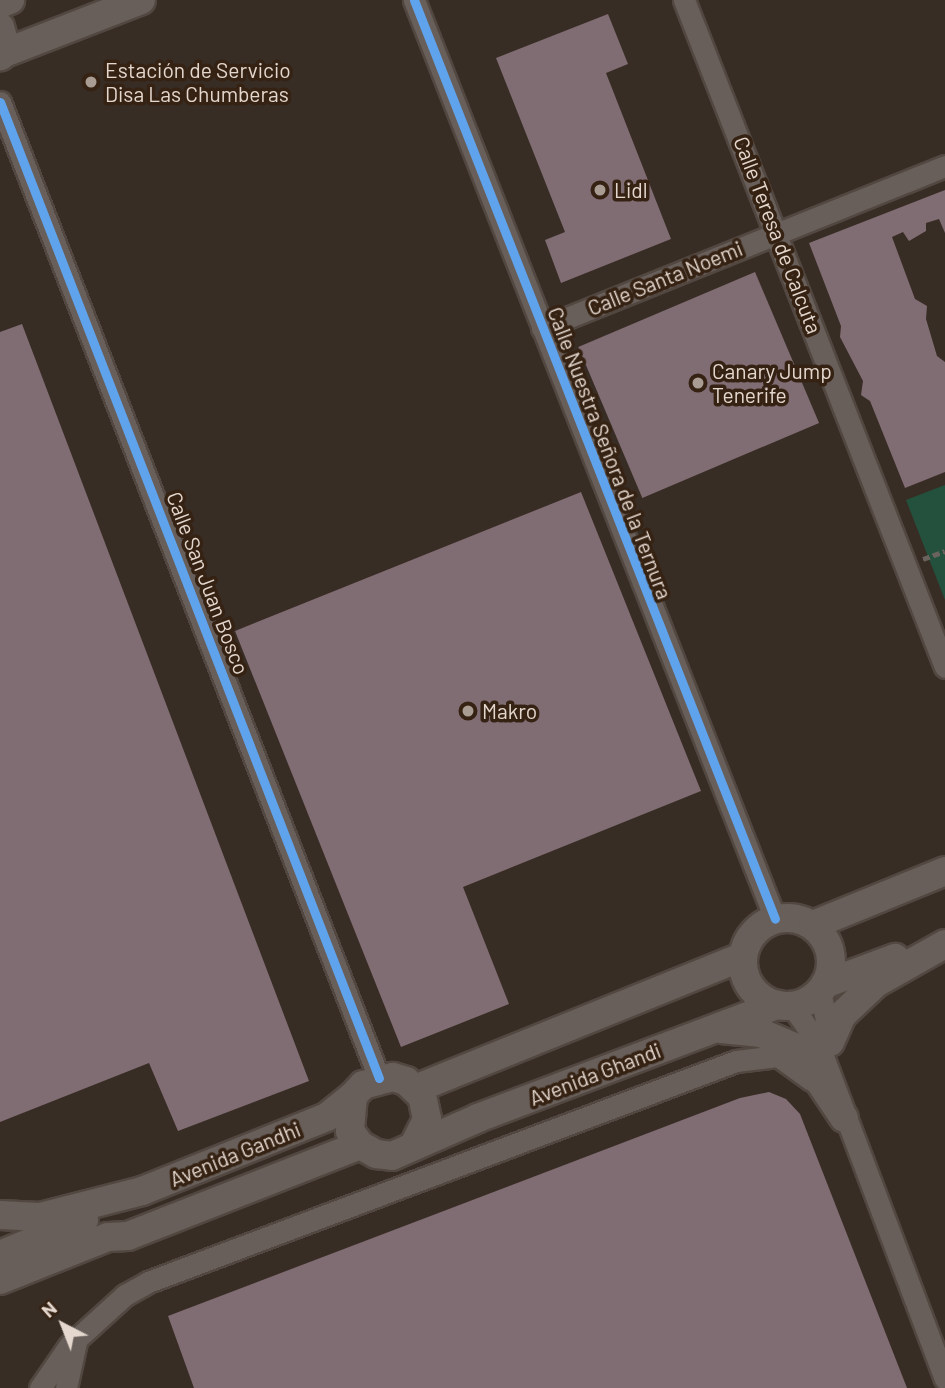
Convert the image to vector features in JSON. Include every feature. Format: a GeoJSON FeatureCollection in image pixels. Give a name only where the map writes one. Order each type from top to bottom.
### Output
{"type":"FeatureCollection","features":[{"type":"Feature","properties":{"kind":"street"},"geometry":{"type":"LineString","coordinates":[[0,4],[10,0]]}},
{"type":"Feature","properties":{"kind":"street"},"geometry":{"type":"LineString","coordinates":[[1,46],[141,0]]}},
{"type":"Feature","properties":{"kind":"street","name":"Calle Nuestra Señora de la Ternura"},"geometry":{"type":"LineString","coordinates":[[414,0],[775,919]]}},
{"type":"Feature","properties":{"kind":"street","name":"Calle Teresa de Calcuta"},"geometry":{"type":"LineString","coordinates":[[684,0],[778,234],[945,667]]}},
{"type":"Feature","properties":{"kind":"street","name":"Calle San Juan Bosco"},"geometry":{"type":"LineString","coordinates":[[0,103],[379,1078]]}},
{"type":"Feature","properties":{"kind":"street","name":"Calle Santa Noemi"},"geometry":{"type":"LineString","coordinates":[[542,328],[945,166]]}},
{"type":"Feature","properties":{"kind":"street"},"geometry":{"type":"LineString","coordinates":[[813,925],[945,871]]}},
{"type":"Feature","properties":{"kind":"street"},"geometry":{"type":"LineString","coordinates":[[843,1117],[823,987],[831,958],[822,934],[813,925],[794,918],[775,919],[753,933],[742,957],[743,970],[755,993],[785,1006],[818,1043],[843,1117],[945,1379]]}},
{"type":"Feature","properties":{"kind":"street"},"geometry":{"type":"LineString","coordinates":[[785,1006],[823,987],[945,942]]}},
{"type":"Feature","properties":{"kind":"street"},"geometry":{"type":"LineString","coordinates":[[830,1042],[842,1015],[877,983],[945,942]]}},
{"type":"Feature","properties":{"kind":"street"},"geometry":{"type":"LineString","coordinates":[[415,1089],[742,957]]}},
{"type":"Feature","properties":{"kind":"street","name":"Avenida Ghandi"},"geometry":{"type":"LineString","coordinates":[[414,1146],[715,1029],[785,1006]]}},
{"type":"Feature","properties":{"kind":"street"},"geometry":{"type":"LineString","coordinates":[[715,1029],[761,1034],[797,1048],[843,1117]]}},
{"type":"Feature","properties":{"kind":"street"},"geometry":{"type":"LineString","coordinates":[[40,1388],[78,1338],[125,1294],[148,1282],[736,1061],[763,1055],[792,1063],[843,1117]]}},
{"type":"Feature","properties":{"kind":"street"},"geometry":{"type":"LineString","coordinates":[[379,1078],[406,1081],[415,1089],[422,1096],[427,1119],[414,1146],[392,1156],[376,1154],[360,1145],[348,1119],[353,1096],[363,1085],[379,1078]]}},
{"type":"Feature","properties":{"kind":"street","name":"Avenida Gandhi"},"geometry":{"type":"LineString","coordinates":[[142,1191],[327,1117],[353,1096]]}},
{"type":"Feature","properties":{"kind":"street"},"geometry":{"type":"LineString","coordinates":[[0,1280],[108,1237],[128,1236],[360,1145]]}},
{"type":"Feature","properties":{"kind":"street"},"geometry":{"type":"LineString","coordinates":[[0,1215],[40,1217],[142,1191]]}},
{"type":"Feature","properties":{"kind":"street"},"geometry":{"type":"LineString","coordinates":[[0,1255],[126,1203],[142,1191]]}},
{"type":"Feature","properties":{"kind":"street"},"geometry":{"type":"LineString","coordinates":[[0,1303],[43,1277],[113,1249],[128,1236]]}},
{"type":"Feature","properties":{"kind":"street"},"geometry":{"type":"LineString","coordinates":[[66,1388],[78,1338]]}},
{"type":"Feature","properties":{"kind":"green space"},"geometry":{"type":"Polygon","coordinates":[[[945,485],[945,600],[906,500],[945,485]]]}},
{"type":"Feature","properties":{"kind":"building","name":"Lidl"},"geometry":{"type":"Polygon","coordinates":[[[608,14],[628,64],[606,73],[671,239],[561,283],[545,240],[565,232],[496,58],[608,14]]]}},
{"type":"Feature","properties":{"kind":"building"},"geometry":{"type":"Polygon","coordinates":[[[945,190],[945,233],[939,219],[926,223],[926,231],[909,241],[903,232],[892,237],[915,299],[927,306],[926,319],[937,356],[945,362],[945,472],[905,488],[870,401],[861,395],[863,381],[840,337],[841,326],[809,243],[945,190]]]}},
{"type":"Feature","properties":{"kind":"building","name":"Canary Jump Tenerife"},"geometry":{"type":"Polygon","coordinates":[[[755,272],[819,423],[642,498],[578,347],[755,272]]]}},
{"type":"Feature","properties":{"kind":"building"},"geometry":{"type":"Polygon","coordinates":[[[22,324],[309,1081],[178,1131],[149,1063],[0,1122],[0,332],[22,324]]]}},
{"type":"Feature","properties":{"kind":"building","name":"Makro"},"geometry":{"type":"Polygon","coordinates":[[[581,492],[701,791],[463,887],[509,1004],[401,1047],[235,631],[581,492]]]}},
{"type":"Feature","properties":{"kind":"building"},"geometry":{"type":"Polygon","coordinates":[[[769,1092],[786,1099],[800,1114],[907,1388],[194,1388],[168,1316],[740,1098],[769,1092]]]}},
{"type":"Feature","properties":{"kind":"cycle path"},"geometry":{"type":"LineString","coordinates":[[414,0],[775,919]]}},
{"type":"Feature","properties":{"kind":"cycle path"},"geometry":{"type":"LineString","coordinates":[[0,102],[379,1078]]}},
{"type":"Feature","properties":{"kind":"place","name":"Estación de Servicio Disa Las Chumberas"},"geometry":{"type":"Point","coordinates":[91,82]}},
{"type":"Feature","properties":{"kind":"place","name":"Lidl"},"geometry":{"type":"Point","coordinates":[600,190]}},
{"type":"Feature","properties":{"kind":"place","name":"Canary Jump Tenerife"},"geometry":{"type":"Point","coordinates":[698,383]}},
{"type":"Feature","properties":{"kind":"place","name":"Makro"},"geometry":{"type":"Point","coordinates":[468,711]}}]}
